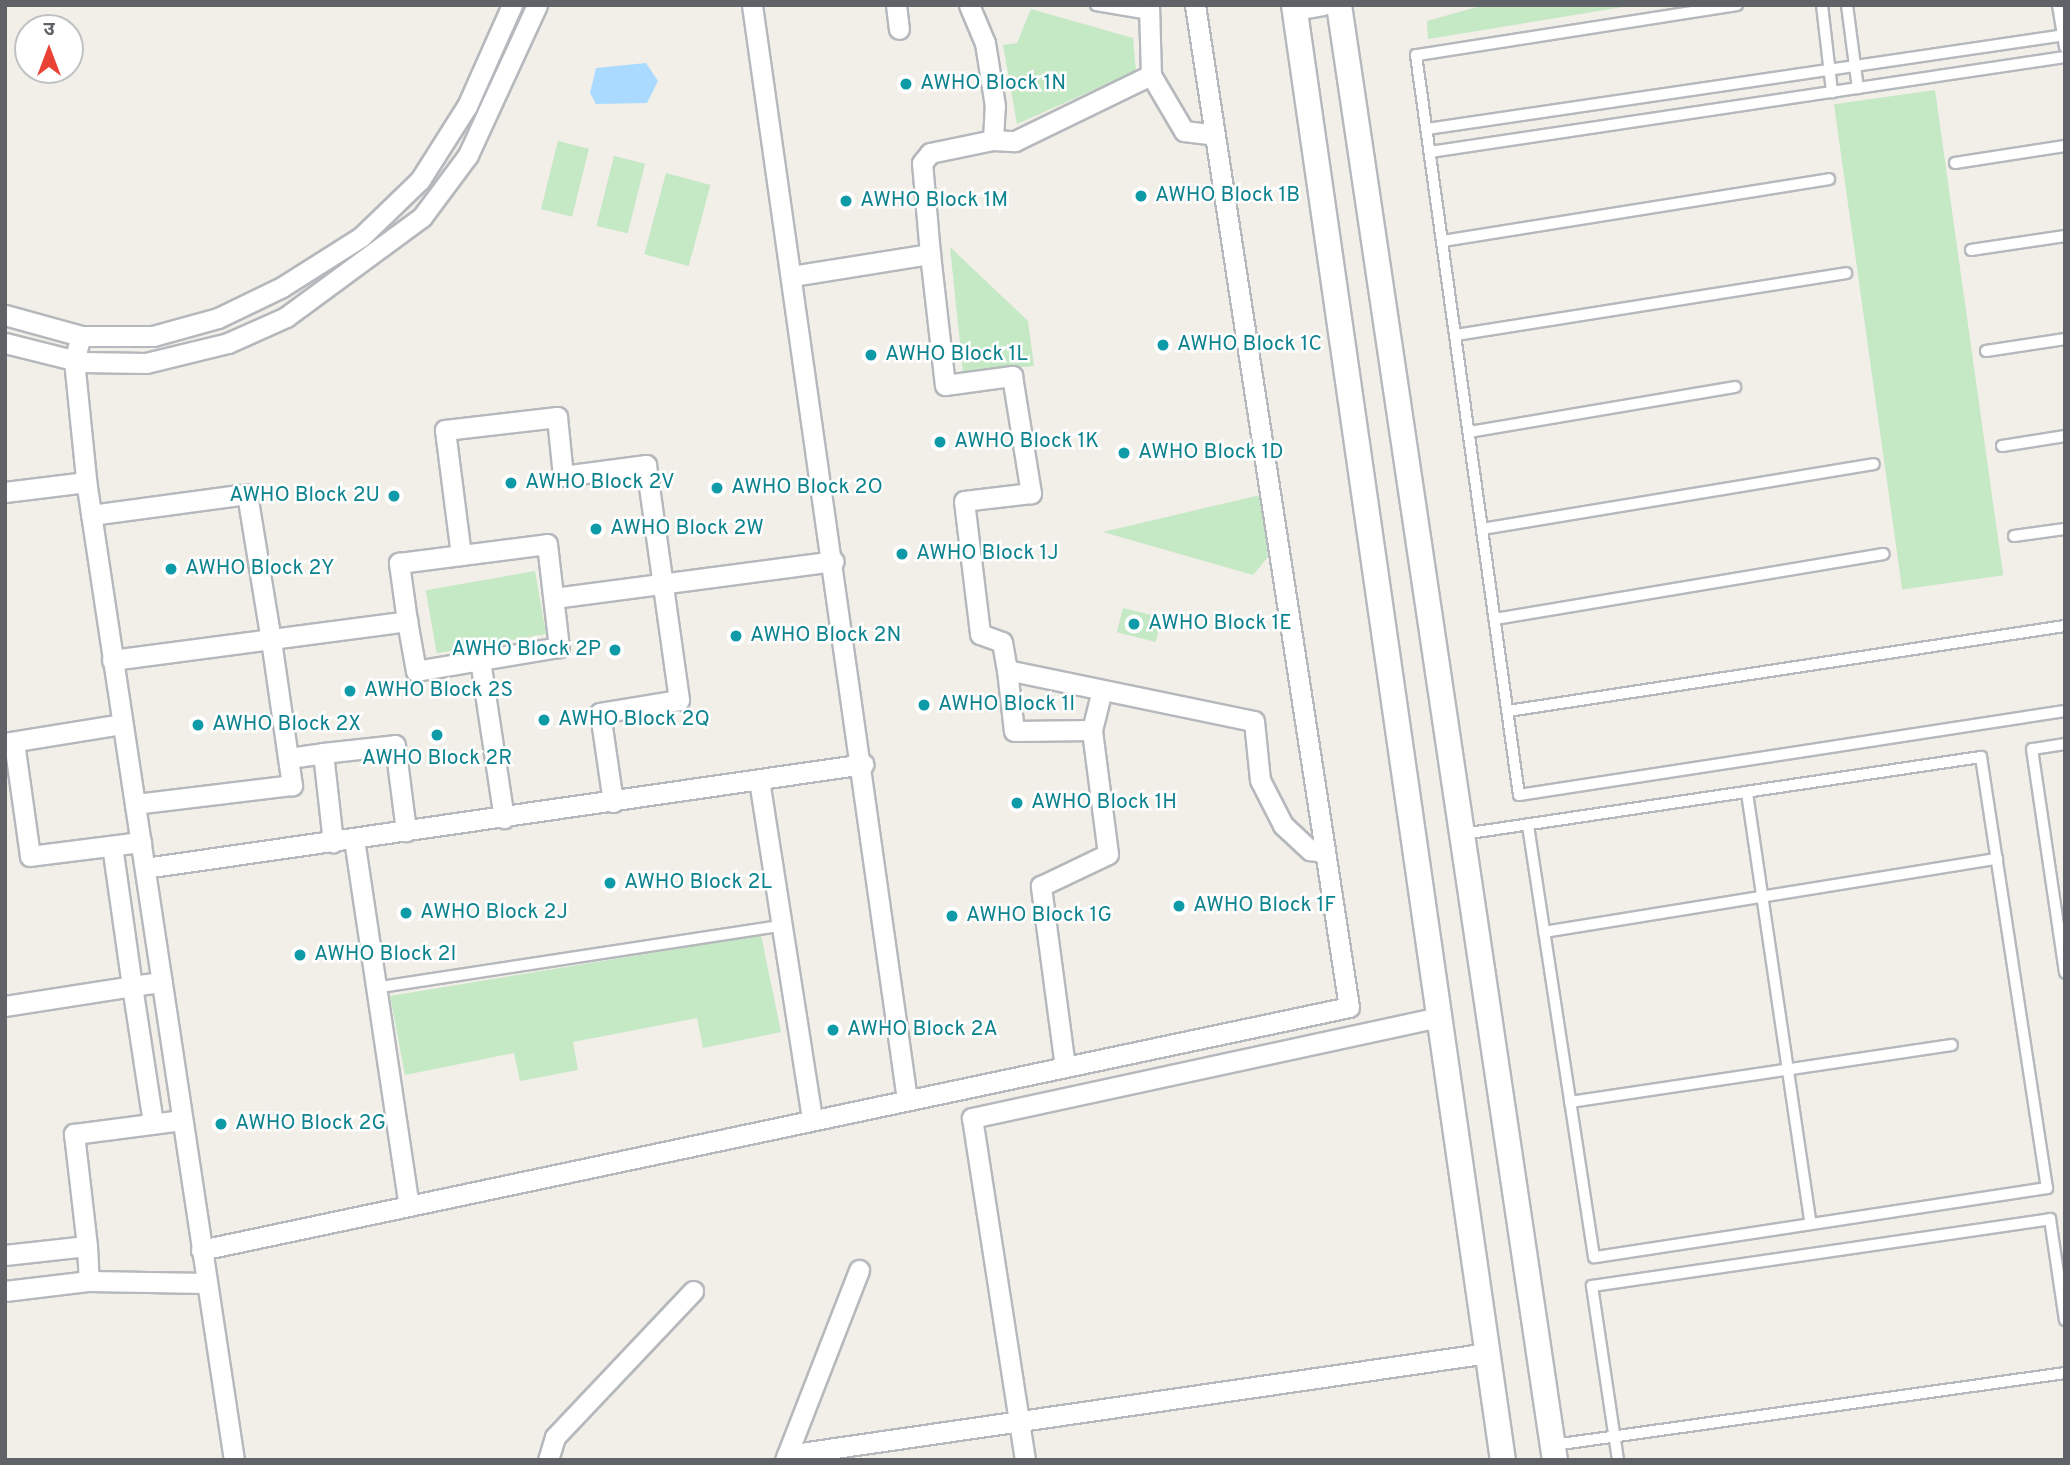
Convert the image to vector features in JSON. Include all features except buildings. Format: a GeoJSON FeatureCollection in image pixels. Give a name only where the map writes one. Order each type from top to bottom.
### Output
{"type":"FeatureCollection","features":[{"type":"Feature","properties":{"kind":"street"},"geometry":{"type":"LineString","coordinates":[[5,315],[81,336],[153,336],[218,318],[361,237],[420,180],[467,106],[512,5]]}},
{"type":"Feature","properties":{"kind":"street"},"geometry":{"type":"LineString","coordinates":[[5,343],[74,360],[146,363],[228,343],[286,317],[342,281],[422,217],[468,155],[537,5]]}},
{"type":"Feature","properties":{"kind":"street"},"geometry":{"type":"LineString","coordinates":[[752,5],[864,764],[907,1100]]}},
{"type":"Feature","properties":{"kind":"street"},"geometry":{"type":"LineString","coordinates":[[896,5],[899,29]]}},
{"type":"Feature","properties":{"kind":"street"},"geometry":{"type":"LineString","coordinates":[[969,5],[985,43],[995,106],[993,140]]}},
{"type":"Feature","properties":{"kind":"street"},"geometry":{"type":"LineString","coordinates":[[201,1250],[813,1118],[1349,1007],[1195,5]]}},
{"type":"Feature","properties":{"kind":"street"},"geometry":{"type":"LineString","coordinates":[[1323,5],[1295,8],[1503,1460]]}},
{"type":"Feature","properties":{"kind":"street"},"geometry":{"type":"LineString","coordinates":[[1339,5],[1554,1452]]}},
{"type":"Feature","properties":{"kind":"street"},"geometry":{"type":"LineString","coordinates":[[1149,10],[1151,75],[1184,131],[1215,135]]}},
{"type":"Feature","properties":{"kind":"street"},"geometry":{"type":"LineString","coordinates":[[1092,730],[1014,731],[1002,642],[980,634],[964,501],[1031,493],[1012,376],[945,385],[922,163],[930,153],[993,140],[1015,141],[1151,75]]}},
{"type":"Feature","properties":{"kind":"street"},"geometry":{"type":"LineString","coordinates":[[792,276],[930,254]]}},
{"type":"Feature","properties":{"kind":"street"},"geometry":{"type":"LineString","coordinates":[[81,336],[74,360],[86,482],[234,1460]]}},
{"type":"Feature","properties":{"kind":"street"},"geometry":{"type":"LineString","coordinates":[[461,555],[445,430],[557,417],[563,476],[646,465],[679,701],[600,713],[613,802]]}},
{"type":"Feature","properties":{"kind":"street"},"geometry":{"type":"LineString","coordinates":[[5,492],[86,482]]}},
{"type":"Feature","properties":{"kind":"street"},"geometry":{"type":"LineString","coordinates":[[91,515],[247,494],[289,758],[292,785],[135,804]]}},
{"type":"Feature","properties":{"kind":"street"},"geometry":{"type":"LineString","coordinates":[[547,544],[559,646],[416,671],[398,563],[461,555],[547,544]]}},
{"type":"Feature","properties":{"kind":"street"},"geometry":{"type":"LineString","coordinates":[[554,598],[662,581],[834,561]]}},
{"type":"Feature","properties":{"kind":"street"},"geometry":{"type":"LineString","coordinates":[[113,660],[407,621]]}},
{"type":"Feature","properties":{"kind":"street"},"geometry":{"type":"LineString","coordinates":[[480,660],[504,818]]}},
{"type":"Feature","properties":{"kind":"street"},"geometry":{"type":"LineString","coordinates":[[1007,670],[1254,722],[1260,780],[1283,825],[1310,850],[1325,852]]}},
{"type":"Feature","properties":{"kind":"street"},"geometry":{"type":"LineString","coordinates":[[1065,1067],[1041,886],[1108,854],[1092,730],[1102,690]]}},
{"type":"Feature","properties":{"kind":"street"},"geometry":{"type":"LineString","coordinates":[[122,724],[10,742],[30,856],[141,842]]}},
{"type":"Feature","properties":{"kind":"street"},"geometry":{"type":"LineString","coordinates":[[289,758],[395,745],[406,831]]}},
{"type":"Feature","properties":{"kind":"street"},"geometry":{"type":"LineString","coordinates":[[323,753],[333,842]]}},
{"type":"Feature","properties":{"kind":"street"},"geometry":{"type":"LineString","coordinates":[[145,868],[864,764]]}},
{"type":"Feature","properties":{"kind":"street"},"geometry":{"type":"LineString","coordinates":[[759,779],[778,926],[813,1118]]}},
{"type":"Feature","properties":{"kind":"street"},"geometry":{"type":"LineString","coordinates":[[354,839],[372,989],[409,1205]]}},
{"type":"Feature","properties":{"kind":"street"},"geometry":{"type":"LineString","coordinates":[[111,846],[153,1124]]}},
{"type":"Feature","properties":{"kind":"street"},"geometry":{"type":"LineString","coordinates":[[5,1006],[162,982]]}},
{"type":"Feature","properties":{"kind":"street"},"geometry":{"type":"LineString","coordinates":[[1025,1460],[972,1118],[1440,1017]]}},
{"type":"Feature","properties":{"kind":"street"},"geometry":{"type":"LineString","coordinates":[[89,1281],[74,1134],[182,1120]]}},
{"type":"Feature","properties":{"kind":"street"},"geometry":{"type":"LineString","coordinates":[[5,1255],[87,1247]]}},
{"type":"Feature","properties":{"kind":"street"},"geometry":{"type":"LineString","coordinates":[[786,1457],[859,1270]]}},
{"type":"Feature","properties":{"kind":"street"},"geometry":{"type":"LineString","coordinates":[[5,1291],[89,1281],[206,1283]]}},
{"type":"Feature","properties":{"kind":"street"},"geometry":{"type":"LineString","coordinates":[[548,1460],[555,1437],[693,1291]]}},
{"type":"Feature","properties":{"kind":"street"},"geometry":{"type":"LineString","coordinates":[[786,1457],[1488,1353]]}},
{"type":"Feature","properties":{"kind":"lane"},"geometry":{"type":"LineString","coordinates":[[1096,5],[1149,10]]}},
{"type":"Feature","properties":{"kind":"lane"},"geometry":{"type":"LineString","coordinates":[[1737,5],[1416,55],[1519,795],[2065,711]]}},
{"type":"Feature","properties":{"kind":"lane"},"geometry":{"type":"LineString","coordinates":[[1822,5],[1832,92]]}},
{"type":"Feature","properties":{"kind":"lane"},"geometry":{"type":"LineString","coordinates":[[1847,5],[1858,88]]}},
{"type":"Feature","properties":{"kind":"lane"},"geometry":{"type":"LineString","coordinates":[[2058,5],[2065,47]]}},
{"type":"Feature","properties":{"kind":"lane"},"geometry":{"type":"LineString","coordinates":[[1427,129],[2064,35]]}},
{"type":"Feature","properties":{"kind":"lane"},"geometry":{"type":"LineString","coordinates":[[1430,152],[2065,57]]}},
{"type":"Feature","properties":{"kind":"lane"},"geometry":{"type":"LineString","coordinates":[[1955,163],[2065,146]]}},
{"type":"Feature","properties":{"kind":"lane"},"geometry":{"type":"LineString","coordinates":[[1443,242],[1829,178]]}},
{"type":"Feature","properties":{"kind":"lane"},"geometry":{"type":"LineString","coordinates":[[1971,250],[2065,236]]}},
{"type":"Feature","properties":{"kind":"lane"},"geometry":{"type":"LineString","coordinates":[[1456,335],[1846,273]]}},
{"type":"Feature","properties":{"kind":"lane"},"geometry":{"type":"LineString","coordinates":[[1986,351],[2065,339]]}},
{"type":"Feature","properties":{"kind":"lane"},"geometry":{"type":"LineString","coordinates":[[1469,432],[1735,387]]}},
{"type":"Feature","properties":{"kind":"lane"},"geometry":{"type":"LineString","coordinates":[[2002,446],[2065,436]]}},
{"type":"Feature","properties":{"kind":"lane"},"geometry":{"type":"LineString","coordinates":[[1482,529],[1874,464]]}},
{"type":"Feature","properties":{"kind":"lane"},"geometry":{"type":"LineString","coordinates":[[2014,536],[2065,528]]}},
{"type":"Feature","properties":{"kind":"lane"},"geometry":{"type":"LineString","coordinates":[[1495,619],[1884,554]]}},
{"type":"Feature","properties":{"kind":"lane"},"geometry":{"type":"LineString","coordinates":[[1508,711],[2065,626]]}},
{"type":"Feature","properties":{"kind":"lane"},"geometry":{"type":"LineString","coordinates":[[2065,744],[2032,749],[2065,973]]}},
{"type":"Feature","properties":{"kind":"lane"},"geometry":{"type":"LineString","coordinates":[[1463,834],[1981,757],[2047,1188],[1594,1257],[1528,826]]}},
{"type":"Feature","properties":{"kind":"lane"},"geometry":{"type":"LineString","coordinates":[[1747,793],[1791,1069],[1810,1222]]}},
{"type":"Feature","properties":{"kind":"lane"},"geometry":{"type":"LineString","coordinates":[[1544,932],[1997,859]]}},
{"type":"Feature","properties":{"kind":"lane"},"geometry":{"type":"LineString","coordinates":[[372,989],[778,926]]}},
{"type":"Feature","properties":{"kind":"lane"},"geometry":{"type":"LineString","coordinates":[[1570,1102],[1952,1045]]}},
{"type":"Feature","properties":{"kind":"lane"},"geometry":{"type":"LineString","coordinates":[[1618,1460],[1592,1286],[2050,1219],[2065,1320]]}},
{"type":"Feature","properties":{"kind":"lane"},"geometry":{"type":"LineString","coordinates":[[1554,1452],[1615,1438],[2065,1373]]}},
{"type":"Feature","properties":{"kind":"green space"},"geometry":{"type":"Polygon","coordinates":[[[1484,5],[1635,5],[1428,39],[1427,21],[1484,5]]]}},
{"type":"Feature","properties":{"kind":"green space"},"geometry":{"type":"Polygon","coordinates":[[[1031,9],[1133,38],[1136,71],[1017,124],[1003,45],[1017,43],[1031,9]]]}},
{"type":"Feature","properties":{"kind":"green space"},"geometry":{"type":"Polygon","coordinates":[[[1935,90],[2003,575],[1902,589],[1834,104],[1935,90]]]}},
{"type":"Feature","properties":{"kind":"green space"},"geometry":{"type":"Polygon","coordinates":[[[558,141],[589,149],[572,217],[541,209],[558,141]]]}},
{"type":"Feature","properties":{"kind":"green space"},"geometry":{"type":"Polygon","coordinates":[[[614,156],[645,164],[628,234],[597,226],[614,156]]]}},
{"type":"Feature","properties":{"kind":"green space"},"geometry":{"type":"Polygon","coordinates":[[[666,173],[710,185],[689,266],[644,254],[666,173]]]}},
{"type":"Feature","properties":{"kind":"green space"},"geometry":{"type":"Polygon","coordinates":[[[950,247],[1028,321],[1034,366],[963,372],[950,247]]]}},
{"type":"Feature","properties":{"kind":"green space"},"geometry":{"type":"Polygon","coordinates":[[[1260,495],[1268,557],[1253,575],[1103,532],[1260,495]]]}},
{"type":"Feature","properties":{"kind":"green space"},"geometry":{"type":"Polygon","coordinates":[[[535,571],[546,634],[437,653],[426,590],[535,571]]]}},
{"type":"Feature","properties":{"kind":"green space"},"geometry":{"type":"Polygon","coordinates":[[[1123,608],[1162,618],[1156,642],[1117,632],[1123,608]]]}},
{"type":"Feature","properties":{"kind":"green space"},"geometry":{"type":"Polygon","coordinates":[[[761,935],[781,1032],[703,1048],[697,1018],[573,1042],[578,1070],[520,1081],[514,1053],[405,1075],[390,996],[761,935]]]}},
{"type":"Feature","properties":{"kind":"water"},"geometry":{"type":"Polygon","coordinates":[[[646,63],[658,81],[647,103],[596,104],[590,93],[596,68],[646,63]]]}},
{"type":"Feature","properties":{"kind":"place","name":"AWHO Block 1N"},"geometry":{"type":"Point","coordinates":[906,84]}},
{"type":"Feature","properties":{"kind":"place","name":"AWHO Block 1B"},"geometry":{"type":"Point","coordinates":[1141,196]}},
{"type":"Feature","properties":{"kind":"place","name":"AWHO Block 1M"},"geometry":{"type":"Point","coordinates":[846,201]}},
{"type":"Feature","properties":{"kind":"place","name":"AWHO Block 1C"},"geometry":{"type":"Point","coordinates":[1163,345]}},
{"type":"Feature","properties":{"kind":"place","name":"AWHO Block 1L"},"geometry":{"type":"Point","coordinates":[871,355]}},
{"type":"Feature","properties":{"kind":"place","name":"AWHO Block 1K"},"geometry":{"type":"Point","coordinates":[940,442]}},
{"type":"Feature","properties":{"kind":"place","name":"AWHO Block 1D"},"geometry":{"type":"Point","coordinates":[1124,453]}},
{"type":"Feature","properties":{"kind":"place","name":"AWHO Block 2V"},"geometry":{"type":"Point","coordinates":[511,483]}},
{"type":"Feature","properties":{"kind":"place","name":"AWHO Block 2O"},"geometry":{"type":"Point","coordinates":[717,488]}},
{"type":"Feature","properties":{"kind":"place","name":"AWHO Block 2U"},"geometry":{"type":"Point","coordinates":[394,496]}},
{"type":"Feature","properties":{"kind":"place","name":"AWHO Block 2W"},"geometry":{"type":"Point","coordinates":[596,529]}},
{"type":"Feature","properties":{"kind":"place","name":"AWHO Block 1J"},"geometry":{"type":"Point","coordinates":[902,554]}},
{"type":"Feature","properties":{"kind":"place","name":"AWHO Block 2Y"},"geometry":{"type":"Point","coordinates":[171,569]}},
{"type":"Feature","properties":{"kind":"place","name":"AWHO Block 1E"},"geometry":{"type":"Point","coordinates":[1134,624]}},
{"type":"Feature","properties":{"kind":"place","name":"AWHO Block 2N"},"geometry":{"type":"Point","coordinates":[736,636]}},
{"type":"Feature","properties":{"kind":"place","name":"AWHO Block 2P"},"geometry":{"type":"Point","coordinates":[615,650]}},
{"type":"Feature","properties":{"kind":"place","name":"AWHO Block 2S"},"geometry":{"type":"Point","coordinates":[350,691]}},
{"type":"Feature","properties":{"kind":"place","name":"AWHO Block 1I"},"geometry":{"type":"Point","coordinates":[924,705]}},
{"type":"Feature","properties":{"kind":"place","name":"AWHO Block 2Q"},"geometry":{"type":"Point","coordinates":[544,720]}},
{"type":"Feature","properties":{"kind":"place","name":"AWHO Block 2X"},"geometry":{"type":"Point","coordinates":[198,725]}},
{"type":"Feature","properties":{"kind":"place","name":"AWHO Block 2R"},"geometry":{"type":"Point","coordinates":[437,735]}},
{"type":"Feature","properties":{"kind":"place","name":"AWHO Block 1H"},"geometry":{"type":"Point","coordinates":[1017,803]}},
{"type":"Feature","properties":{"kind":"place","name":"AWHO Block 2L"},"geometry":{"type":"Point","coordinates":[610,883]}},
{"type":"Feature","properties":{"kind":"place","name":"AWHO Block 1F"},"geometry":{"type":"Point","coordinates":[1179,906]}},
{"type":"Feature","properties":{"kind":"place","name":"AWHO Block 2J"},"geometry":{"type":"Point","coordinates":[406,913]}},
{"type":"Feature","properties":{"kind":"place","name":"AWHO Block 1G"},"geometry":{"type":"Point","coordinates":[952,916]}},
{"type":"Feature","properties":{"kind":"place","name":"AWHO Block 2I"},"geometry":{"type":"Point","coordinates":[300,955]}},
{"type":"Feature","properties":{"kind":"place","name":"AWHO Block 2A"},"geometry":{"type":"Point","coordinates":[833,1030]}},
{"type":"Feature","properties":{"kind":"place","name":"AWHO Block 2G"},"geometry":{"type":"Point","coordinates":[221,1124]}}]}
